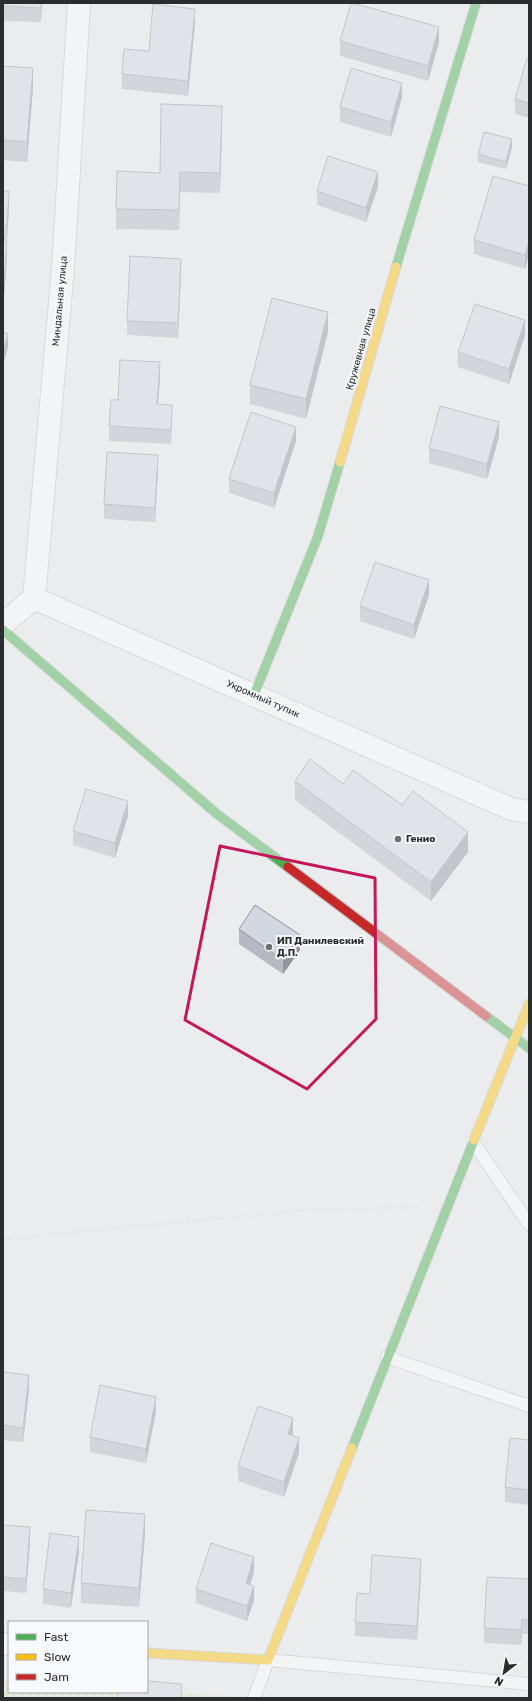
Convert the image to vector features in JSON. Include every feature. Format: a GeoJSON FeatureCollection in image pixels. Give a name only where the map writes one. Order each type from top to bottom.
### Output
{"type":"FeatureCollection","features":[{"type":"Feature","properties":{"kind":"street","name":"Миндальная улица"},"geometry":{"type":"LineString","coordinates":[[34,598],[63,268],[79,3]]}},
{"type":"Feature","properties":{"kind":"street","name":"Кружевная улица"},"geometry":{"type":"LineString","coordinates":[[254,696],[318,536],[409,222],[476,3]]}},
{"type":"Feature","properties":{"kind":"street"},"geometry":{"type":"LineString","coordinates":[[3,624],[34,598]]}},
{"type":"Feature","properties":{"kind":"street","name":"Укромный тупик"},"geometry":{"type":"LineString","coordinates":[[34,598],[511,809],[529,812]]}},
{"type":"Feature","properties":{"kind":"street"},"geometry":{"type":"LineString","coordinates":[[3,630],[217,814],[529,1048]]}},
{"type":"Feature","properties":{"kind":"street"},"geometry":{"type":"LineString","coordinates":[[148,1653],[268,1660],[472,1142],[529,1004]]}},
{"type":"Feature","properties":{"kind":"lane"},"geometry":{"type":"LineString","coordinates":[[472,1142],[529,1224]]}},
{"type":"Feature","properties":{"kind":"lane"},"geometry":{"type":"LineString","coordinates":[[387,1357],[529,1406]]}},
{"type":"Feature","properties":{"kind":"lane"},"geometry":{"type":"LineString","coordinates":[[254,1698],[268,1660],[529,1684]]}},
{"type":"Feature","properties":{"kind":"path"},"geometry":{"type":"LineString","coordinates":[[3,1239],[299,1211],[448,1206]]}},
{"type":"Feature","properties":{"kind":"highlighted area"},"geometry":{"type":"Polygon","coordinates":[[[220,846],[375,878],[376,1019],[307,1089],[185,1020],[220,846]]]}},
{"type":"Feature","properties":{"kind":"green space"},"geometry":{"type":"Polygon","coordinates":[[[3,1681],[8,1681],[8,1693],[148,1693],[148,1691],[259,1698],[3,1698],[3,1681]]]}},
{"type":"Feature","properties":{"kind":"building"},"geometry":{"type":"Polygon","coordinates":[[[3,3],[41,3],[41,8],[3,6],[3,3]]]}},
{"type":"Feature","properties":{"kind":"building"},"geometry":{"type":"Polygon","coordinates":[[[351,3],[439,27],[428,66],[340,41],[351,3]]]}},
{"type":"Feature","properties":{"kind":"building"},"geometry":{"type":"Polygon","coordinates":[[[153,4],[195,9],[188,81],[122,74],[124,49],[149,51],[153,4]]]}},
{"type":"Feature","properties":{"kind":"building"},"geometry":{"type":"Polygon","coordinates":[[[527,58],[529,59],[529,103],[515,99],[527,58]]]}},
{"type":"Feature","properties":{"kind":"building"},"geometry":{"type":"Polygon","coordinates":[[[3,66],[33,68],[27,142],[3,140],[3,66]]]}},
{"type":"Feature","properties":{"kind":"building"},"geometry":{"type":"Polygon","coordinates":[[[351,68],[402,83],[391,122],[340,107],[351,68]]]}},
{"type":"Feature","properties":{"kind":"building"},"geometry":{"type":"Polygon","coordinates":[[[161,104],[222,106],[220,173],[180,172],[179,210],[116,209],[117,171],[160,173],[161,104]]]}},
{"type":"Feature","properties":{"kind":"building"},"geometry":{"type":"Polygon","coordinates":[[[484,132],[512,139],[506,162],[478,154],[484,132]]]}},
{"type":"Feature","properties":{"kind":"building"},"geometry":{"type":"Polygon","coordinates":[[[328,156],[378,172],[366,208],[317,191],[328,156]]]}},
{"type":"Feature","properties":{"kind":"building"},"geometry":{"type":"Polygon","coordinates":[[[493,176],[529,186],[529,242],[525,255],[474,240],[493,176]]]}},
{"type":"Feature","properties":{"kind":"building"},"geometry":{"type":"Polygon","coordinates":[[[3,191],[9,191],[7,226],[3,226],[3,191]]]}},
{"type":"Feature","properties":{"kind":"building"},"geometry":{"type":"Polygon","coordinates":[[[3,241],[7,241],[4,283],[3,283],[3,241]]]}},
{"type":"Feature","properties":{"kind":"building"},"geometry":{"type":"Polygon","coordinates":[[[130,256],[181,259],[178,323],[127,321],[130,256]]]}},
{"type":"Feature","properties":{"kind":"building"},"geometry":{"type":"Polygon","coordinates":[[[272,298],[328,312],[306,399],[250,385],[272,298]]]}},
{"type":"Feature","properties":{"kind":"building"},"geometry":{"type":"Polygon","coordinates":[[[475,304],[525,320],[509,369],[458,352],[475,304]]]}},
{"type":"Feature","properties":{"kind":"building"},"geometry":{"type":"Polygon","coordinates":[[[3,332],[8,334],[3,350],[3,332]]]}},
{"type":"Feature","properties":{"kind":"building"},"geometry":{"type":"Polygon","coordinates":[[[120,360],[160,362],[157,404],[172,405],[171,430],[109,426],[111,400],[118,400],[120,360]]]}},
{"type":"Feature","properties":{"kind":"building"},"geometry":{"type":"Polygon","coordinates":[[[440,406],[499,422],[487,464],[429,448],[440,406]]]}},
{"type":"Feature","properties":{"kind":"building"},"geometry":{"type":"Polygon","coordinates":[[[251,412],[296,427],[274,493],[229,479],[251,412]]]}},
{"type":"Feature","properties":{"kind":"building"},"geometry":{"type":"Polygon","coordinates":[[[107,452],[158,455],[155,508],[104,504],[107,452]]]}},
{"type":"Feature","properties":{"kind":"building"},"geometry":{"type":"Polygon","coordinates":[[[375,562],[429,580],[414,625],[360,606],[375,562]]]}},
{"type":"Feature","properties":{"kind":"building"},"geometry":{"type":"Polygon","coordinates":[[[310,759],[343,784],[353,770],[402,805],[413,791],[468,832],[431,882],[295,781],[310,759]]]}},
{"type":"Feature","properties":{"kind":"building"},"geometry":{"type":"Polygon","coordinates":[[[86,789],[128,801],[115,843],[73,831],[86,789]]]}},
{"type":"Feature","properties":{"kind":"building"},"geometry":{"type":"Polygon","coordinates":[[[255,905],[300,935],[283,960],[239,929],[255,905]]]}},
{"type":"Feature","properties":{"kind":"building"},"geometry":{"type":"Polygon","coordinates":[[[3,1372],[29,1375],[23,1428],[3,1425],[3,1372]]]}},
{"type":"Feature","properties":{"kind":"building"},"geometry":{"type":"Polygon","coordinates":[[[100,1385],[156,1397],[146,1449],[90,1437],[100,1385]]]}},
{"type":"Feature","properties":{"kind":"building"},"geometry":{"type":"Polygon","coordinates":[[[258,1406],[293,1418],[288,1434],[299,1438],[284,1482],[238,1466],[258,1406]]]}},
{"type":"Feature","properties":{"kind":"building"},"geometry":{"type":"Polygon","coordinates":[[[510,1438],[529,1440],[529,1490],[505,1487],[510,1438]]]}},
{"type":"Feature","properties":{"kind":"building"},"geometry":{"type":"Polygon","coordinates":[[[86,1510],[145,1514],[139,1588],[81,1583],[86,1510]]]}},
{"type":"Feature","properties":{"kind":"building"},"geometry":{"type":"Polygon","coordinates":[[[3,1525],[30,1527],[26,1579],[3,1577],[3,1525]]]}},
{"type":"Feature","properties":{"kind":"building"},"geometry":{"type":"Polygon","coordinates":[[[50,1533],[79,1537],[71,1593],[43,1589],[50,1533]]]}},
{"type":"Feature","properties":{"kind":"building"},"geometry":{"type":"Polygon","coordinates":[[[211,1543],[254,1557],[246,1583],[254,1586],[247,1606],[196,1589],[211,1543]]]}},
{"type":"Feature","properties":{"kind":"building"},"geometry":{"type":"Polygon","coordinates":[[[372,1555],[421,1559],[417,1626],[355,1622],[357,1593],[370,1594],[372,1555]]]}},
{"type":"Feature","properties":{"kind":"building"},"geometry":{"type":"Polygon","coordinates":[[[487,1577],[529,1579],[529,1620],[522,1619],[521,1630],[484,1628],[487,1577]]]}},
{"type":"Feature","properties":{"kind":"building"},"geometry":{"type":"Polygon","coordinates":[[[148,1681],[182,1684],[181,1698],[117,1698],[118,1693],[148,1693],[148,1681]]]}},
{"type":"Feature","properties":{"kind":"traffic: fast"},"geometry":{"type":"LineString","coordinates":[[396,267],[476,3]]}},
{"type":"Feature","properties":{"kind":"traffic: fast"},"geometry":{"type":"LineString","coordinates":[[254,695],[318,536],[340,462]]}},
{"type":"Feature","properties":{"kind":"traffic: fast"},"geometry":{"type":"LineString","coordinates":[[3,630],[217,814],[288,867]]}},
{"type":"Feature","properties":{"kind":"traffic: fast"},"geometry":{"type":"LineString","coordinates":[[486,1016],[529,1048]]}},
{"type":"Feature","properties":{"kind":"traffic: fast"},"geometry":{"type":"LineString","coordinates":[[352,1448],[474,1140]]}},
{"type":"Feature","properties":{"kind":"traffic: slow"},"geometry":{"type":"LineString","coordinates":[[340,462],[396,267]]}},
{"type":"Feature","properties":{"kind":"traffic: slow"},"geometry":{"type":"LineString","coordinates":[[474,1140],[529,1004]]}},
{"type":"Feature","properties":{"kind":"traffic: slow"},"geometry":{"type":"LineString","coordinates":[[148,1653],[268,1660],[352,1448]]}},
{"type":"Feature","properties":{"kind":"traffic: jam"},"geometry":{"type":"LineString","coordinates":[[288,867],[486,1016]]}},
{"type":"Feature","properties":{"kind":"place","name":"Генио"},"geometry":{"type":"Point","coordinates":[398,839]}},
{"type":"Feature","properties":{"kind":"place","name":"ИП Данилевский Д.П."},"geometry":{"type":"Point","coordinates":[269,947]}}]}
